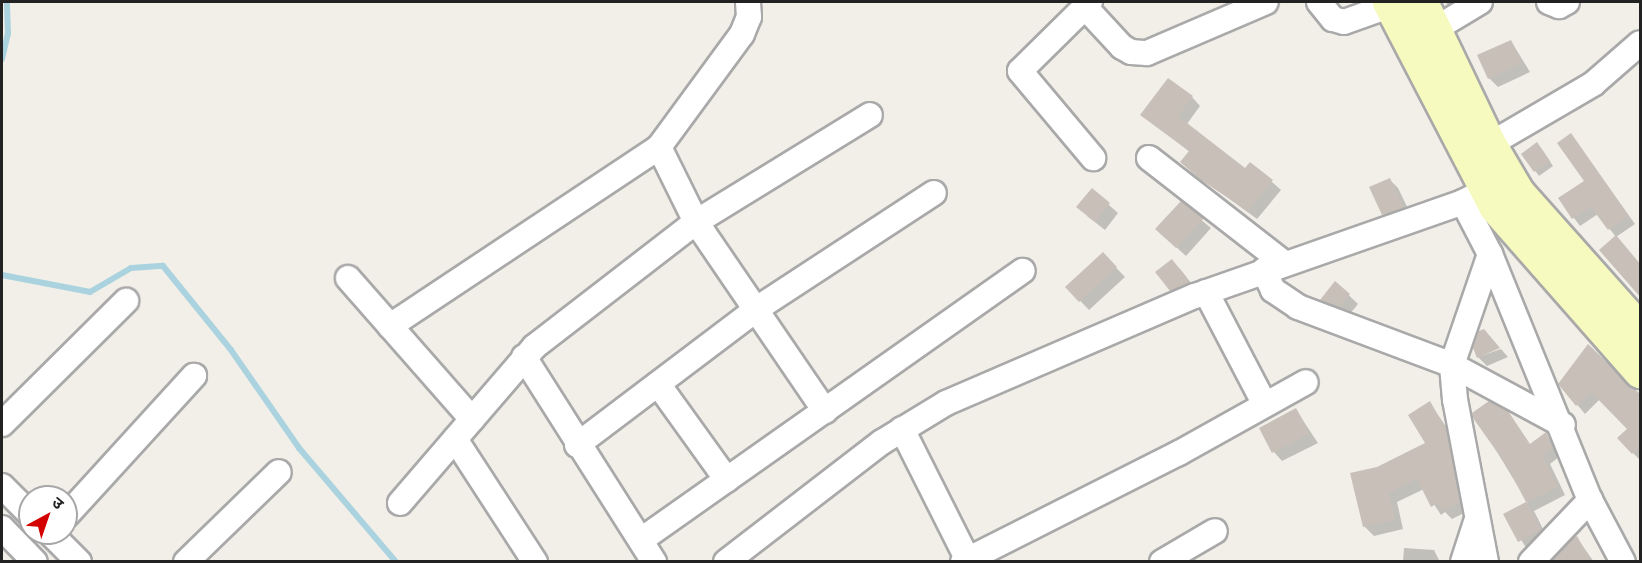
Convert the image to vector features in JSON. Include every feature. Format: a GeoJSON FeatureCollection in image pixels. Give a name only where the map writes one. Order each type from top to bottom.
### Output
{"type":"FeatureCollection","features":[{"type":"Feature","properties":{"kind":"street"},"geometry":{"type":"LineString","coordinates":[[390,326],[659,147],[742,34],[749,17],[748,2]]}},
{"type":"Feature","properties":{"kind":"street"},"geometry":{"type":"LineString","coordinates":[[1093,158],[1020,71],[1087,4],[1122,47],[1131,52],[1147,53],[1266,2]]}},
{"type":"Feature","properties":{"kind":"street"},"geometry":{"type":"LineString","coordinates":[[1319,2],[1333,19],[1344,22],[1480,2]]}},
{"type":"Feature","properties":{"kind":"street"},"geometry":{"type":"LineString","coordinates":[[1549,2],[1559,6],[1567,2]]}},
{"type":"Feature","properties":{"kind":"street"},"geometry":{"type":"LineString","coordinates":[[1408,14],[1478,151],[1486,190],[1490,254],[1563,425],[1590,500],[1623,561]]}},
{"type":"Feature","properties":{"kind":"street"},"geometry":{"type":"LineString","coordinates":[[1478,151],[1593,84],[1641,43]]}},
{"type":"Feature","properties":{"kind":"street"},"geometry":{"type":"LineString","coordinates":[[400,503],[524,357],[696,222],[870,115]]}},
{"type":"Feature","properties":{"kind":"street"},"geometry":{"type":"LineString","coordinates":[[659,147],[696,222],[758,308],[825,411]]}},
{"type":"Feature","properties":{"kind":"street"},"geometry":{"type":"LineString","coordinates":[[1149,158],[1274,267]]}},
{"type":"Feature","properties":{"kind":"street"},"geometry":{"type":"LineString","coordinates":[[726,561],[902,429],[946,403],[1206,292],[1486,190]]}},
{"type":"Feature","properties":{"kind":"street"},"geometry":{"type":"LineString","coordinates":[[1486,190],[1575,260],[1641,330]]}},
{"type":"Feature","properties":{"kind":"street"},"geometry":{"type":"LineString","coordinates":[[1486,190],[1509,223],[1641,371]]}},
{"type":"Feature","properties":{"kind":"street"},"geometry":{"type":"LineString","coordinates":[[577,445],[758,308],[934,193]]}},
{"type":"Feature","properties":{"kind":"street"},"geometry":{"type":"LineString","coordinates":[[1486,561],[1476,520],[1452,365],[1490,254]]}},
{"type":"Feature","properties":{"kind":"street"},"geometry":{"type":"LineString","coordinates":[[1274,267],[1273,290],[1298,307],[1452,365],[1563,425]]}},
{"type":"Feature","properties":{"kind":"street"},"geometry":{"type":"LineString","coordinates":[[641,540],[1023,272]]}},
{"type":"Feature","properties":{"kind":"street"},"geometry":{"type":"LineString","coordinates":[[348,278],[472,419]]}},
{"type":"Feature","properties":{"kind":"street"},"geometry":{"type":"LineString","coordinates":[[1206,292],[1265,405]]}},
{"type":"Feature","properties":{"kind":"street"},"geometry":{"type":"LineString","coordinates":[[2,424],[126,301]]}},
{"type":"Feature","properties":{"kind":"street"},"geometry":{"type":"LineString","coordinates":[[524,357],[577,445],[654,561]]}},
{"type":"Feature","properties":{"kind":"street"},"geometry":{"type":"LineString","coordinates":[[78,503],[194,376]]}},
{"type":"Feature","properties":{"kind":"street"},"geometry":{"type":"LineString","coordinates":[[902,429],[966,560],[1179,453],[1306,382]]}},
{"type":"Feature","properties":{"kind":"street"},"geometry":{"type":"LineString","coordinates":[[658,384],[727,480]]}},
{"type":"Feature","properties":{"kind":"street"},"geometry":{"type":"LineString","coordinates":[[455,439],[535,561]]}},
{"type":"Feature","properties":{"kind":"street"},"geometry":{"type":"LineString","coordinates":[[186,561],[279,472]]}},
{"type":"Feature","properties":{"kind":"street"},"geometry":{"type":"LineString","coordinates":[[2,486],[18,502]]}},
{"type":"Feature","properties":{"kind":"street"},"geometry":{"type":"LineString","coordinates":[[1531,561],[1590,500]]}},
{"type":"Feature","properties":{"kind":"street"},"geometry":{"type":"LineString","coordinates":[[1463,561],[1476,520]]}},
{"type":"Feature","properties":{"kind":"street"},"geometry":{"type":"LineString","coordinates":[[2,528],[35,561]]}},
{"type":"Feature","properties":{"kind":"street"},"geometry":{"type":"LineString","coordinates":[[1162,561],[1215,531]]}},
{"type":"Feature","properties":{"kind":"street"},"geometry":{"type":"LineString","coordinates":[[59,545],[68,558]]}},
{"type":"Feature","properties":{"kind":"building"},"geometry":{"type":"Polygon","coordinates":[[[1511,40],[1522,63],[1488,79],[1477,55],[1511,40]]]}},
{"type":"Feature","properties":{"kind":"building"},"geometry":{"type":"Polygon","coordinates":[[[1168,78],[1193,96],[1178,116],[1245,168],[1250,162],[1273,180],[1248,211],[1201,180],[1180,162],[1189,151],[1140,115],[1168,78]]]}},
{"type":"Feature","properties":{"kind":"building"},"geometry":{"type":"Polygon","coordinates":[[[1571,133],[1629,216],[1608,230],[1591,207],[1572,219],[1558,198],[1584,181],[1557,143],[1571,133]]]}},
{"type":"Feature","properties":{"kind":"building"},"geometry":{"type":"Polygon","coordinates":[[[1537,142],[1550,161],[1534,172],[1521,154],[1537,142]]]}},
{"type":"Feature","properties":{"kind":"building"},"geometry":{"type":"Polygon","coordinates":[[[1390,178],[1404,208],[1382,215],[1369,187],[1390,178]]]}},
{"type":"Feature","properties":{"kind":"building"},"geometry":{"type":"Polygon","coordinates":[[[1092,188],[1110,203],[1095,222],[1076,207],[1092,188]]]}},
{"type":"Feature","properties":{"kind":"building"},"geometry":{"type":"Polygon","coordinates":[[[1181,201],[1204,218],[1176,248],[1155,229],[1181,201]]]}},
{"type":"Feature","properties":{"kind":"building"},"geometry":{"type":"Polygon","coordinates":[[[1616,235],[1641,265],[1641,298],[1599,250],[1616,235]]]}},
{"type":"Feature","properties":{"kind":"building"},"geometry":{"type":"Polygon","coordinates":[[[1103,252],[1117,267],[1079,302],[1065,287],[1103,252]]]}},
{"type":"Feature","properties":{"kind":"building"},"geometry":{"type":"Polygon","coordinates":[[[1172,259],[1190,283],[1170,291],[1155,272],[1172,259]]]}},
{"type":"Feature","properties":{"kind":"building"},"geometry":{"type":"Polygon","coordinates":[[[1335,281],[1350,294],[1339,307],[1320,300],[1335,281]]]}},
{"type":"Feature","properties":{"kind":"building"},"geometry":{"type":"Polygon","coordinates":[[[1484,329],[1500,348],[1477,358],[1473,348],[1479,331],[1484,329]]]}},
{"type":"Feature","properties":{"kind":"building"},"geometry":{"type":"Polygon","coordinates":[[[1588,344],[1641,395],[1641,446],[1632,454],[1617,438],[1627,429],[1591,392],[1576,406],[1558,384],[1588,344]]]}},
{"type":"Feature","properties":{"kind":"building"},"geometry":{"type":"Polygon","coordinates":[[[1430,401],[1446,430],[1460,502],[1442,511],[1438,503],[1431,507],[1417,479],[1389,493],[1395,520],[1363,527],[1350,473],[1377,467],[1425,443],[1408,415],[1430,401]]]}},
{"type":"Feature","properties":{"kind":"building"},"geometry":{"type":"Polygon","coordinates":[[[1489,401],[1508,411],[1530,444],[1546,432],[1553,448],[1542,455],[1558,487],[1527,502],[1541,530],[1518,542],[1503,514],[1526,502],[1507,466],[1473,418],[1472,413],[1489,401]]]}},
{"type":"Feature","properties":{"kind":"building"},"geometry":{"type":"Polygon","coordinates":[[[1296,408],[1310,433],[1272,453],[1259,428],[1296,408]]]}},
{"type":"Feature","properties":{"kind":"building"},"geometry":{"type":"Polygon","coordinates":[[[1577,536],[1591,561],[1551,561],[1573,538],[1577,536]]]}},
{"type":"Feature","properties":{"kind":"waterway"},"geometry":{"type":"LineString","coordinates":[[2,59],[8,34],[7,2]]}},
{"type":"Feature","properties":{"kind":"waterway"},"geometry":{"type":"LineString","coordinates":[[2,275],[90,292],[131,268],[163,266],[231,350],[299,448],[396,562]]}}]}
